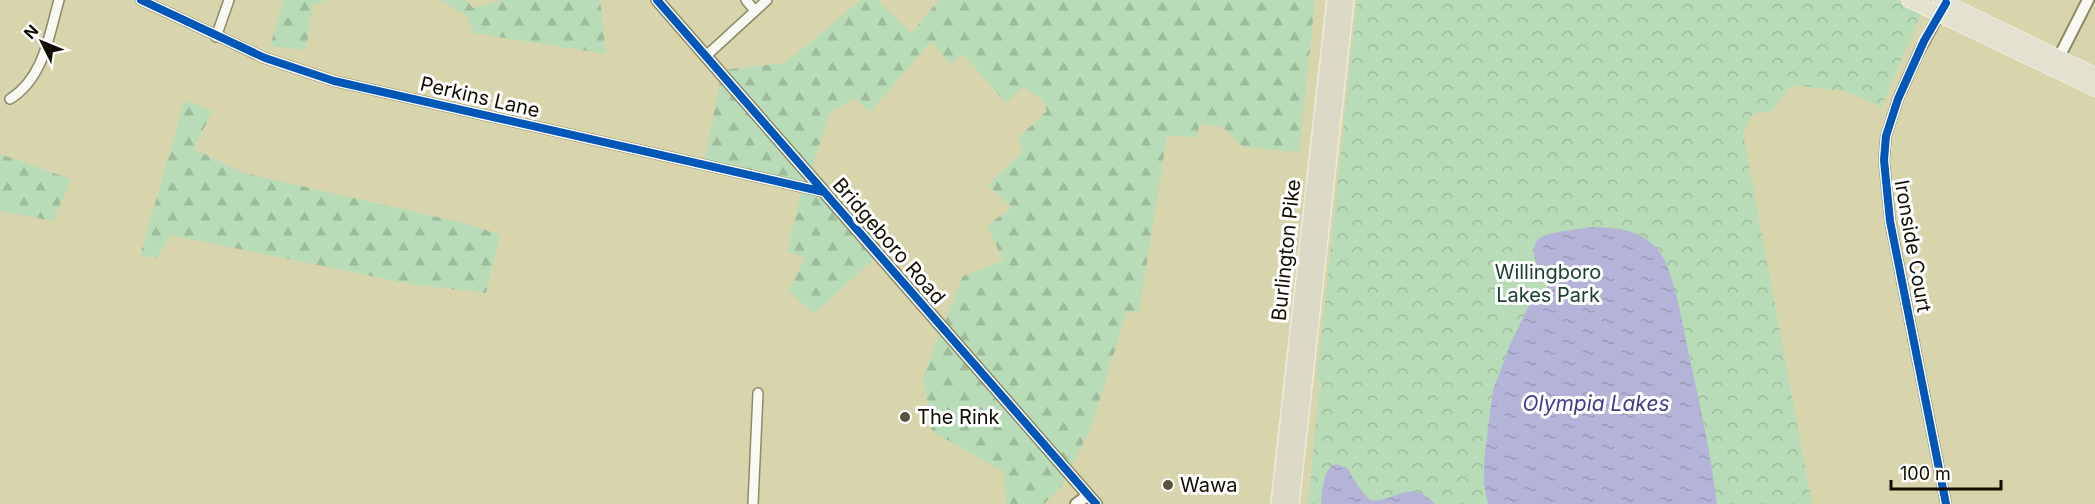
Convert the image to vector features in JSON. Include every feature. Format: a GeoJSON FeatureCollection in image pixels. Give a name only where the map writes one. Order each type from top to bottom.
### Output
{"type":"FeatureCollection","features":[{"type":"Feature","properties":{"kind":"highway","name":"Burlington Pike"},"geometry":{"type":"LineString","coordinates":[[1282,502],[1335,0]]}},
{"type":"Feature","properties":{"kind":"highway","name":"Burlington Pike"},"geometry":{"type":"LineString","coordinates":[[1282,502],[1346,0]]}},
{"type":"Feature","properties":{"kind":"main road"},"geometry":{"type":"LineString","coordinates":[[1909,0],[1942,6],[2056,63],[2095,89]]}},
{"type":"Feature","properties":{"kind":"main road"},"geometry":{"type":"LineString","coordinates":[[2056,63],[2095,75]]}},
{"type":"Feature","properties":{"kind":"street"},"geometry":{"type":"LineString","coordinates":[[10,99],[21,91],[35,72],[47,46],[59,0]]}},
{"type":"Feature","properties":{"kind":"street","name":"Perkins Lane"},"geometry":{"type":"LineString","coordinates":[[141,0],[216,37],[280,64],[334,81],[824,192]]}},
{"type":"Feature","properties":{"kind":"street"},"geometry":{"type":"LineString","coordinates":[[216,37],[229,0]]}},
{"type":"Feature","properties":{"kind":"street","name":"Bridgeboro Road"},"geometry":{"type":"LineString","coordinates":[[657,0],[1096,504]]}},
{"type":"Feature","properties":{"kind":"street"},"geometry":{"type":"LineString","coordinates":[[746,0],[755,11]]}},
{"type":"Feature","properties":{"kind":"street"},"geometry":{"type":"LineString","coordinates":[[706,56],[767,0]]}},
{"type":"Feature","properties":{"kind":"street"},"geometry":{"type":"LineString","coordinates":[[2056,63],[2088,0]]}},
{"type":"Feature","properties":{"kind":"street","name":"Ironside Court"},"geometry":{"type":"LineString","coordinates":[[1942,6],[1893,111],[1886,136],[1884,160],[1890,221],[1946,504]]}},
{"type":"Feature","properties":{"kind":"street"},"geometry":{"type":"LineString","coordinates":[[753,504],[758,393]]}},
{"type":"Feature","properties":{"kind":"street"},"geometry":{"type":"LineString","coordinates":[[1076,504],[1088,495]]}},
{"type":"Feature","properties":{"kind":"green space"},"geometry":{"type":"Polygon","coordinates":[[[284,0],[327,0],[313,5],[306,50],[270,46],[284,0]]]}},
{"type":"Feature","properties":{"kind":"green space"},"geometry":{"type":"Polygon","coordinates":[[[439,0],[466,0],[473,8],[503,0],[600,0],[606,54],[473,33],[467,15],[439,0]]]}},
{"type":"Feature","properties":{"kind":"green space"},"geometry":{"type":"Polygon","coordinates":[[[861,0],[877,0],[911,33],[939,0],[1315,0],[1299,152],[1243,147],[1223,127],[1200,124],[1196,137],[1167,136],[1139,312],[1127,311],[1091,428],[1061,487],[1044,504],[1006,504],[1004,472],[932,431],[923,377],[963,276],[1003,261],[987,225],[1012,208],[988,185],[1022,153],[1019,137],[1047,111],[1042,99],[1023,87],[1006,103],[963,54],[950,64],[931,41],[870,112],[855,98],[830,113],[810,174],[880,253],[814,314],[789,291],[805,257],[787,252],[803,186],[704,165],[722,70],[785,63],[861,0]]]}},
{"type":"Feature","properties":{"kind":"green space","name":"Willingboro Lakes Park"},"geometry":{"type":"Polygon","coordinates":[[[1357,0],[1898,0],[1922,12],[1881,107],[1845,91],[1791,85],[1772,111],[1752,114],[1743,133],[1812,504],[1308,504],[1320,382],[1317,379],[1357,0]]]}},
{"type":"Feature","properties":{"kind":"green space"},"geometry":{"type":"Polygon","coordinates":[[[185,100],[212,111],[194,149],[244,173],[468,224],[500,235],[486,293],[410,284],[171,235],[157,258],[140,256],[185,100]]]}},
{"type":"Feature","properties":{"kind":"green space"},"geometry":{"type":"Polygon","coordinates":[[[0,154],[71,179],[53,221],[0,211],[0,154]]]}},
{"type":"Feature","properties":{"kind":"water","name":"Olympia Lakes"},"geometry":{"type":"Polygon","coordinates":[[[1596,227],[1635,233],[1649,241],[1662,255],[1677,298],[1712,467],[1717,504],[1488,504],[1484,485],[1484,461],[1493,390],[1510,345],[1528,307],[1550,285],[1555,276],[1549,266],[1537,265],[1534,255],[1535,244],[1540,238],[1550,234],[1596,227]]]}},
{"type":"Feature","properties":{"kind":"water"},"geometry":{"type":"Polygon","coordinates":[[[1336,464],[1348,468],[1365,495],[1371,500],[1380,500],[1410,491],[1426,496],[1435,504],[1321,504],[1326,475],[1336,464]]]}},
{"type":"Feature","properties":{"kind":"cycle path"},"geometry":{"type":"LineString","coordinates":[[141,0],[265,58],[334,81],[824,192]]}},
{"type":"Feature","properties":{"kind":"cycle path"},"geometry":{"type":"LineString","coordinates":[[657,0],[1096,504]]}},
{"type":"Feature","properties":{"kind":"cycle path"},"geometry":{"type":"LineString","coordinates":[[1946,3],[1924,41],[1898,99],[1886,136],[1884,160],[1890,221],[1946,504]]}},
{"type":"Feature","properties":{"kind":"place","name":"The Rink"},"geometry":{"type":"Point","coordinates":[905,417]}},
{"type":"Feature","properties":{"kind":"place","name":"Wawa"},"geometry":{"type":"Point","coordinates":[1168,485]}}]}
